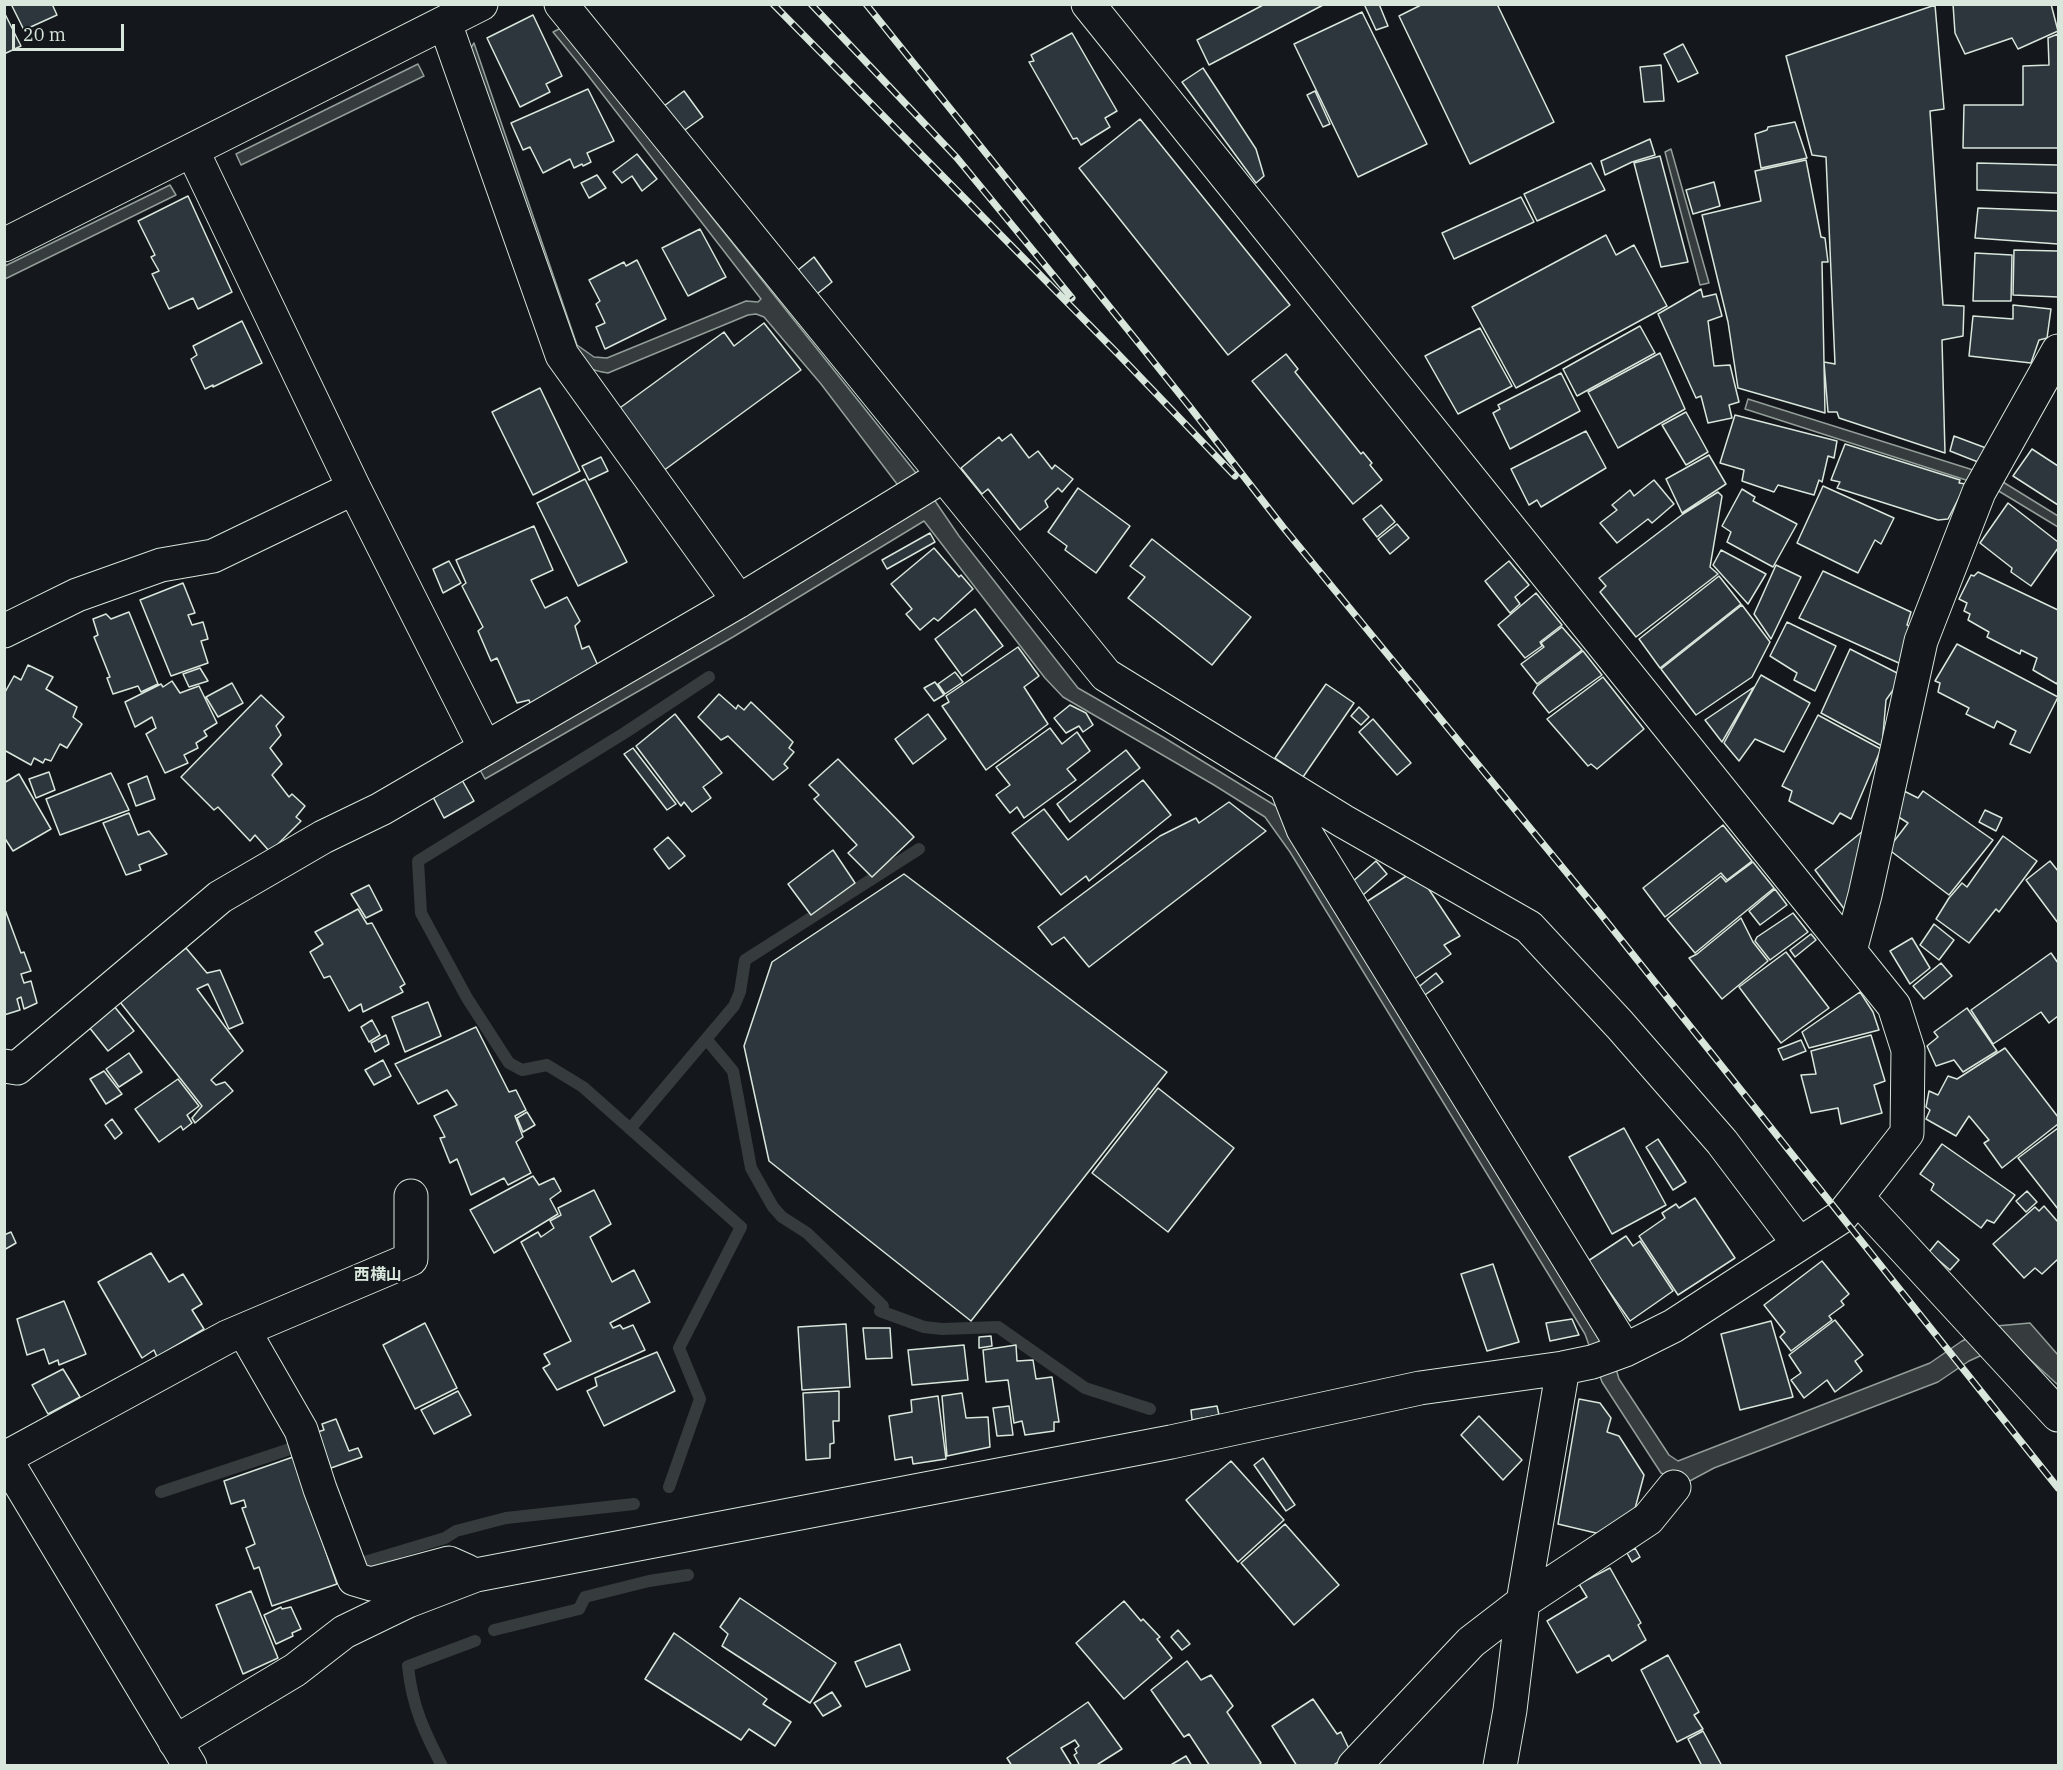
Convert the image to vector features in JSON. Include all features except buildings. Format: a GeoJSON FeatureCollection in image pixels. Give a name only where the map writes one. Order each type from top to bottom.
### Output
{"type":"FeatureCollection","features":[{"type":"Feature","properties":{"kind":"street"},"geometry":{"type":"LineString","coordinates":[[4,245],[481,4]]}},
{"type":"Feature","properties":{"kind":"street"},"geometry":{"type":"LineString","coordinates":[[561,4],[1106,675],[1286,786],[1529,927],[1620,1025],[1722,1142],[1799,1244]]}},
{"type":"Feature","properties":{"kind":"street"},"geometry":{"type":"LineString","coordinates":[[411,1196],[411,1260],[226,1337],[5,1457],[183,1754],[344,1632],[408,1601],[476,1575],[1171,1442],[1420,1388],[1592,1362],[1625,1350],[1673,1326],[1842,1217],[1907,1133],[1908,1050],[1894,1006],[1088,4]]}},
{"type":"Feature","properties":{"kind":"street"},"geometry":{"type":"LineString","coordinates":[[445,22],[562,355],[739,601]]}},
{"type":"Feature","properties":{"kind":"street"},"geometry":{"type":"LineString","coordinates":[[192,150],[354,488],[485,748]]}},
{"type":"Feature","properties":{"kind":"street"},"geometry":{"type":"LineString","coordinates":[[1850,951],[1865,895],[1921,641],[1985,479],[2058,351]]}},
{"type":"Feature","properties":{"kind":"street"},"geometry":{"type":"LineString","coordinates":[[4,1066],[17,1068],[220,897],[323,837],[381,809],[739,601],[943,476]]}},
{"type":"Feature","properties":{"kind":"street"},"geometry":{"type":"LineString","coordinates":[[4,656],[11,628],[77,595],[161,565],[213,556],[354,488]]}},
{"type":"Feature","properties":{"kind":"street"},"geometry":{"type":"LineString","coordinates":[[1286,786],[1304,829],[1625,1350]]}},
{"type":"Feature","properties":{"kind":"street"},"geometry":{"type":"LineString","coordinates":[[1857,1197],[2058,1415]]}},
{"type":"Feature","properties":{"kind":"street"},"geometry":{"type":"LineString","coordinates":[[244,1331],[301,1430],[320,1489],[354,1579],[371,1584],[450,1563],[476,1575]]}},
{"type":"Feature","properties":{"kind":"street"},"geometry":{"type":"LineString","coordinates":[[1500,1766],[1510,1710],[1523,1602],[1563,1368]]}},
{"type":"Feature","properties":{"kind":"street"},"geometry":{"type":"LineString","coordinates":[[1354,1766],[1471,1642],[1523,1602],[1648,1519],[1674,1487]]}},
{"type":"Feature","properties":{"kind":"shaded area"},"geometry":{"type":"Polygon","coordinates":[[[561,28],[916,473],[959,536],[1078,688],[1279,808],[1605,1331],[1619,1379],[1669,1455],[1678,1461],[1930,1363],[1962,1341],[1996,1326],[2030,1323],[2058,1355],[2058,1385],[2011,1342],[1969,1361],[1938,1382],[1714,1468],[1686,1483],[1661,1473],[1602,1382],[1585,1334],[1290,852],[1265,817],[1063,697],[1045,678],[924,521],[733,637],[485,779],[479,768],[914,512],[897,484],[821,384],[764,317],[756,314],[748,315],[608,373],[590,368],[565,353],[464,59],[474,43],[577,345],[594,357],[607,358],[746,301],[758,302],[761,299],[553,32],[561,28]]]}},
{"type":"Feature","properties":{"kind":"shaded area"},"geometry":{"type":"Polygon","coordinates":[[[418,64],[424,76],[241,165],[236,154],[418,64]]]}},
{"type":"Feature","properties":{"kind":"shaded area"},"geometry":{"type":"Polygon","coordinates":[[[1671,149],[1709,283],[1700,285],[1665,152],[1671,149]]]}},
{"type":"Feature","properties":{"kind":"shaded area"},"geometry":{"type":"Polygon","coordinates":[[[170,185],[176,195],[5,279],[5,266],[170,185]]]}},
{"type":"Feature","properties":{"kind":"shaded area"},"geometry":{"type":"Polygon","coordinates":[[[1748,399],[1970,469],[2003,482],[2058,516],[2058,527],[1997,490],[1745,409],[1748,399]]]}},
{"type":"Feature","properties":{"kind":"waterway"},"geometry":{"type":"LineString","coordinates":[[669,1487],[700,1399],[679,1348],[741,1227],[583,1087],[547,1065],[522,1070],[509,1063],[467,998],[421,913],[418,861],[626,732],[709,677]]}},
{"type":"Feature","properties":{"kind":"waterway"},"geometry":{"type":"LineString","coordinates":[[630,1129],[734,1006],[740,992],[745,960],[919,849]]}},
{"type":"Feature","properties":{"kind":"waterway"},"geometry":{"type":"LineString","coordinates":[[707,1040],[733,1071],[751,1168],[773,1207],[782,1217],[807,1233],[883,1306]]}},
{"type":"Feature","properties":{"kind":"waterway"},"geometry":{"type":"LineString","coordinates":[[880,1311],[924,1327],[942,1329],[998,1327],[1085,1388],[1150,1409]]}},
{"type":"Feature","properties":{"kind":"waterway"},"geometry":{"type":"LineString","coordinates":[[161,1492],[296,1447]]}},
{"type":"Feature","properties":{"kind":"waterway"},"geometry":{"type":"LineString","coordinates":[[355,1553],[358,1560],[365,1562],[445,1538],[456,1531],[506,1518],[634,1504]]}},
{"type":"Feature","properties":{"kind":"waterway"},"geometry":{"type":"LineString","coordinates":[[494,1630],[579,1609],[585,1597],[649,1581],[688,1575]]}},
{"type":"Feature","properties":{"kind":"waterway"},"geometry":{"type":"LineString","coordinates":[[442,1766],[420,1718],[412,1694],[408,1666],[475,1641]]}},
{"type":"Feature","properties":{"kind":"railway"},"geometry":{"type":"LineString","coordinates":[[773,4],[1235,476]]}},
{"type":"Feature","properties":{"kind":"railway"},"geometry":{"type":"LineString","coordinates":[[811,4],[957,158],[1072,298]]}},
{"type":"Feature","properties":{"kind":"railway"},"geometry":{"type":"LineString","coordinates":[[866,4],[1190,407],[1283,527],[1599,912],[2058,1488]]}},
{"type":"Feature","properties":{"kind":"district","name":"西横山"},"geometry":{"type":"Point","coordinates":[378,1275]}}]}
